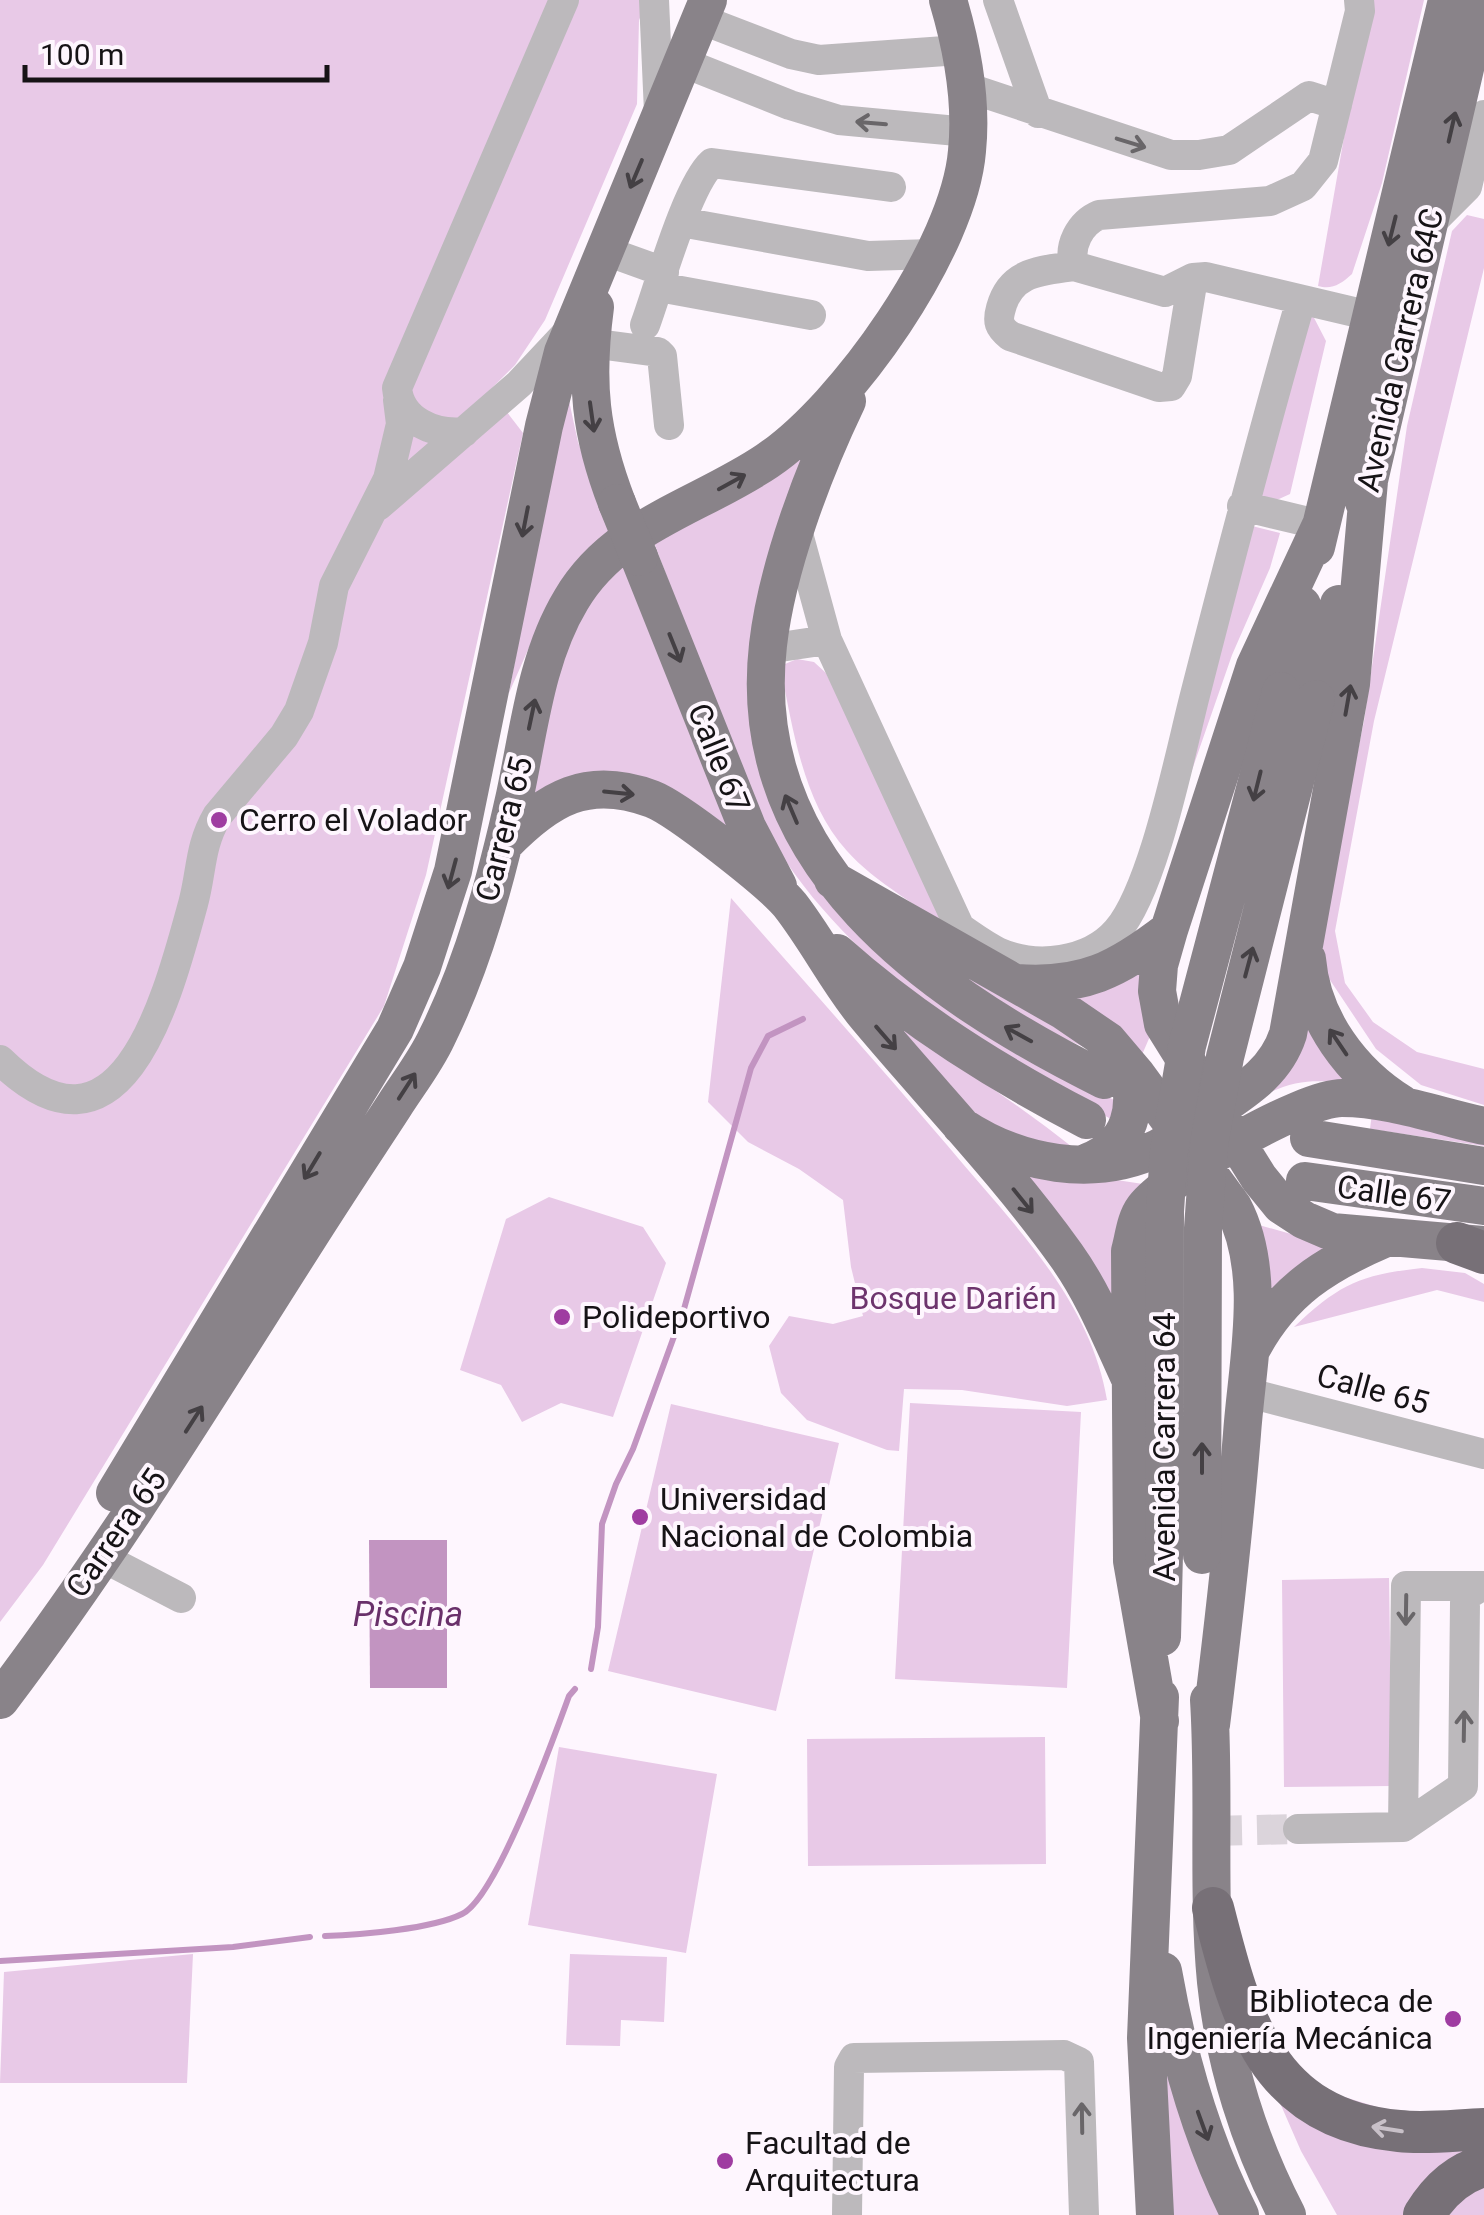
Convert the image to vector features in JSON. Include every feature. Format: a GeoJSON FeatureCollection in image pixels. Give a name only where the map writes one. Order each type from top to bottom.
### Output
{"type":"FeatureCollection","features":[{"type":"Feature","properties":{"kind":"highway"},"geometry":{"type":"LineString","coordinates":[[1213,1908],[1233,1987],[1253,2037],[1288,2082],[1306,2098],[1350,2121],[1380,2129],[1484,2129]]}},
{"type":"Feature","properties":{"kind":"highway"},"geometry":{"type":"LineString","coordinates":[[1424,2215],[1454,2180],[1484,2166]]}},
{"type":"Feature","properties":{"kind":"main road","name":"Carrera 65"},"geometry":{"type":"LineString","coordinates":[[0,1700],[190,1426],[436,1040],[472,948],[504,844],[542,669],[562,618],[587,576],[639,530],[739,479],[791,443],[822,414],[873,351],[933,254],[957,198],[968,153],[966,87],[948,0]]}},
{"type":"Feature","properties":{"kind":"main road","name":"Avenida Carrera 64C"},"geometry":{"type":"LineString","coordinates":[[1299,695],[1321,525],[1447,0]]}},
{"type":"Feature","properties":{"kind":"main road","name":"Avenida Carrera 64C"},"geometry":{"type":"LineString","coordinates":[[1299,695],[1368,481],[1481,0]]}},
{"type":"Feature","properties":{"kind":"main road"},"geometry":{"type":"LineString","coordinates":[[604,250],[704,6]]}},
{"type":"Feature","properties":{"kind":"main road","name":"Calle 67"},"geometry":{"type":"LineString","coordinates":[[604,250],[580,336],[596,441],[616,503],[747,827],[788,902],[850,965],[940,1034],[1087,1120]]}},
{"type":"Feature","properties":{"kind":"main road","name":"Carrera 65"},"geometry":{"type":"LineString","coordinates":[[0,1660],[124,1480],[396,1028],[422,967],[453,871],[544,426],[580,336]]}},
{"type":"Feature","properties":{"kind":"main road","name":"Calle 67"},"geometry":{"type":"LineString","coordinates":[[873,351],[840,416],[778,585],[768,649],[768,722],[780,782],[807,842],[833,880],[912,962],[994,1020],[1114,1068]]}},
{"type":"Feature","properties":{"kind":"main road"},"geometry":{"type":"LineString","coordinates":[[961,1126],[1024,1158],[1086,1163],[1143,1154],[1252,1085],[1274,1063],[1288,1034],[1351,684],[1368,481]]}},
{"type":"Feature","properties":{"kind":"main road"},"geometry":{"type":"LineString","coordinates":[[1299,1198],[1269,1191],[1162,1024],[1158,1009],[1164,948],[1255,666],[1321,525]]}},
{"type":"Feature","properties":{"kind":"main road","name":"Avenida Carrera 64"},"geometry":{"type":"LineString","coordinates":[[1156,2215],[1146,2038],[1160,1721],[1165,1210],[1169,1151],[1188,1046],[1299,695]]}},
{"type":"Feature","properties":{"kind":"main road","name":"Avenida Carrera 64"},"geometry":{"type":"LineString","coordinates":[[1287,2215],[1260,2156],[1232,2074],[1216,1987],[1211,1725],[1202,1555],[1202,1228],[1209,1146],[1299,695]]}},
{"type":"Feature","properties":{"kind":"main road"},"geometry":{"type":"LineString","coordinates":[[504,844],[551,802],[572,794],[633,794],[654,800],[678,814],[788,902],[853,999],[1066,1256],[1096,1305],[1132,1383]]}},
{"type":"Feature","properties":{"kind":"main road"},"geometry":{"type":"LineString","coordinates":[[833,880],[1087,1025],[1133,1100],[1130,1123],[1114,1148],[1086,1163]]}},
{"type":"Feature","properties":{"kind":"main road"},"geometry":{"type":"LineString","coordinates":[[1306,931],[1310,982],[1330,1030],[1366,1078],[1408,1108]]}},
{"type":"Feature","properties":{"kind":"main road"},"geometry":{"type":"LineString","coordinates":[[1014,983],[1062,984],[1096,977],[1164,948]]}},
{"type":"Feature","properties":{"kind":"main road"},"geometry":{"type":"LineString","coordinates":[[1164,948],[1164,985],[1186,1016],[1221,1030],[1239,1033],[1262,1028],[1276,1018],[1295,992]]}},
{"type":"Feature","properties":{"kind":"main road"},"geometry":{"type":"LineString","coordinates":[[1114,1068],[1180,1134],[1243,1227],[1249,1252],[1252,1311],[1231,1568],[1211,1725]]}},
{"type":"Feature","properties":{"kind":"main road"},"geometry":{"type":"LineString","coordinates":[[1322,1099],[1296,1118],[1278,1146],[1275,1180],[1332,1232],[1475,1247]]}},
{"type":"Feature","properties":{"kind":"main road"},"geometry":{"type":"LineString","coordinates":[[1160,1721],[1132,1560],[1130,1251],[1139,1216],[1159,1192],[1236,1142],[1285,1114],[1322,1099],[1356,1099],[1484,1126]]}},
{"type":"Feature","properties":{"kind":"main road","name":"Calle 67"},"geometry":{"type":"LineString","coordinates":[[1309,1138],[1484,1166]]}},
{"type":"Feature","properties":{"kind":"main road","name":"Calle 67"},"geometry":{"type":"LineString","coordinates":[[1299,1198],[1484,1206]]}},
{"type":"Feature","properties":{"kind":"main road"},"geometry":{"type":"LineString","coordinates":[[1246,1374],[1274,1312],[1293,1293],[1335,1262],[1388,1238]]}},
{"type":"Feature","properties":{"kind":"main road"},"geometry":{"type":"LineString","coordinates":[[1130,1302],[1144,1265],[1154,1251],[1181,1239],[1196,1239],[1216,1245],[1232,1259],[1244,1280],[1252,1311]]}},
{"type":"Feature","properties":{"kind":"main road"},"geometry":{"type":"LineString","coordinates":[[1156,1859],[1162,1964],[1180,2058],[1208,2142],[1240,2215]]}},
{"type":"Feature","properties":{"kind":"lane"},"geometry":{"type":"LineString","coordinates":[[654,0],[660,116]]}},
{"type":"Feature","properties":{"kind":"lane"},"geometry":{"type":"LineString","coordinates":[[998,0],[1038,114]]}},
{"type":"Feature","properties":{"kind":"lane"},"geometry":{"type":"LineString","coordinates":[[1074,266],[1071,257],[1078,233],[1087,220],[1099,215],[1270,202],[1303,186],[1322,161],[1360,11],[1359,0]]}},
{"type":"Feature","properties":{"kind":"lane"},"geometry":{"type":"LineString","coordinates":[[704,6],[791,54],[819,60],[959,50]]}},
{"type":"Feature","properties":{"kind":"lane"},"geometry":{"type":"LineString","coordinates":[[0,1060],[52,1098],[93,1097],[114,1085],[130,1068],[157,1018],[194,900],[208,830],[284,736],[299,711],[323,643],[334,586],[388,479],[401,424],[400,374],[561,8]]}},
{"type":"Feature","properties":{"kind":"lane"},"geometry":{"type":"LineString","coordinates":[[1470,49],[1484,90]]}},
{"type":"Feature","properties":{"kind":"lane"},"geometry":{"type":"LineString","coordinates":[[682,62],[790,106],[839,120],[968,132]]}},
{"type":"Feature","properties":{"kind":"lane"},"geometry":{"type":"LineString","coordinates":[[966,87],[1171,155],[1199,156],[1230,150],[1309,96],[1337,105]]}},
{"type":"Feature","properties":{"kind":"lane"},"geometry":{"type":"LineString","coordinates":[[1430,224],[1468,187],[1484,115]]}},
{"type":"Feature","properties":{"kind":"lane"},"geometry":{"type":"LineString","coordinates":[[645,326],[681,222],[704,170],[712,163],[891,187]]}},
{"type":"Feature","properties":{"kind":"lane"},"geometry":{"type":"LineString","coordinates":[[681,222],[868,256],[933,254]]}},
{"type":"Feature","properties":{"kind":"lane"},"geometry":{"type":"LineString","coordinates":[[604,250],[661,280],[811,315]]}},
{"type":"Feature","properties":{"kind":"lane"},"geometry":{"type":"LineString","coordinates":[[868,256],[882,269],[903,303]]}},
{"type":"Feature","properties":{"kind":"lane"},"geometry":{"type":"LineString","coordinates":[[1193,278],[1177,376],[1171,386],[1158,387],[1010,336],[1000,328],[998,320],[1012,282],[1028,273],[1074,266],[1165,292],[1193,278],[1206,277],[1371,316]]}},
{"type":"Feature","properties":{"kind":"lane"},"geometry":{"type":"LineString","coordinates":[[797,530],[826,640],[960,928],[1000,953],[1030,961],[1078,958],[1115,933],[1144,880],[1242,506],[1302,300]]}},
{"type":"Feature","properties":{"kind":"lane"},"geometry":{"type":"LineString","coordinates":[[372,511],[542,362],[580,336],[658,352],[662,356],[669,425]]}},
{"type":"Feature","properties":{"kind":"lane"},"geometry":{"type":"LineString","coordinates":[[398,400],[412,418],[435,430],[464,432]]}},
{"type":"Feature","properties":{"kind":"lane"},"geometry":{"type":"LineString","coordinates":[[492,409],[520,406],[529,409],[544,426]]}},
{"type":"Feature","properties":{"kind":"lane"},"geometry":{"type":"LineString","coordinates":[[1242,506],[1321,525]]}},
{"type":"Feature","properties":{"kind":"lane"},"geometry":{"type":"LineString","coordinates":[[768,649],[826,640]]}},
{"type":"Feature","properties":{"kind":"lane","name":"Calle 65"},"geometry":{"type":"LineString","coordinates":[[1246,1374],[1484,1454]]}},
{"type":"Feature","properties":{"kind":"lane"},"geometry":{"type":"LineString","coordinates":[[100,1556],[181,1598]]}},
{"type":"Feature","properties":{"kind":"lane"},"geometry":{"type":"LineString","coordinates":[[1403,1827],[1406,1586],[1482,1587]]}},
{"type":"Feature","properties":{"kind":"lane"},"geometry":{"type":"LineString","coordinates":[[1298,1829],[1403,1827],[1473,1786],[1466,1603],[1467,1595],[1482,1587]]}},
{"type":"Feature","properties":{"kind":"lane"},"geometry":{"type":"LineString","coordinates":[[847,2215],[849,2067],[854,2058],[1064,2055],[1074,2057],[1081,2069],[1084,2215]]}},
{"type":"Feature","properties":{"kind":"green space","name":"Cerro el Volador"},"geometry":{"type":"Polygon","coordinates":[[[0,0],[648,0],[639,20],[637,104],[545,320],[515,365],[490,390],[523,433],[426,875],[384,1006],[43,1565],[0,1622],[0,0]]]}},
{"type":"Feature","properties":{"kind":"green space"},"geometry":{"type":"Polygon","coordinates":[[[1368,0],[1424,0],[1382,183],[1352,274],[1336,285],[1323,287],[1318,286],[1368,0]]]}},
{"type":"Feature","properties":{"kind":"green space"},"geometry":{"type":"Polygon","coordinates":[[[1467,215],[1484,219],[1484,268],[1374,721],[1335,931],[1345,983],[1373,1022],[1417,1052],[1484,1069],[1484,1105],[1421,1085],[1376,1049],[1326,974],[1322,946],[1324,917],[1364,721],[1407,426],[1452,231],[1467,215]]]}},
{"type":"Feature","properties":{"kind":"green space"},"geometry":{"type":"Polygon","coordinates":[[[1311,312],[1326,341],[1290,494],[1279,499],[1259,499],[1311,312]]]}},
{"type":"Feature","properties":{"kind":"green space"},"geometry":{"type":"Polygon","coordinates":[[[566,387],[578,442],[610,532],[538,627],[509,693],[566,387]]]}},
{"type":"Feature","properties":{"kind":"green space"},"geometry":{"type":"Polygon","coordinates":[[[811,450],[777,540],[772,799],[1043,1067],[1123,1104],[1118,1123],[975,1038],[886,972],[809,893],[777,848],[753,803],[652,537],[811,450]]]}},
{"type":"Feature","properties":{"kind":"green space"},"geometry":{"type":"Polygon","coordinates":[[[1252,526],[1280,533],[1270,568],[1232,655],[1144,908],[1252,526]]]}},
{"type":"Feature","properties":{"kind":"green space"},"geometry":{"type":"Polygon","coordinates":[[[623,557],[735,844],[691,806],[529,800],[564,640],[623,557]]]}},
{"type":"Feature","properties":{"kind":"green space"},"geometry":{"type":"Polygon","coordinates":[[[797,659],[814,662],[826,673],[959,935],[871,873],[832,832],[802,766],[781,671],[785,664],[797,659]]]}},
{"type":"Feature","properties":{"kind":"green space","name":"Bosque Darién"},"geometry":{"type":"Polygon","coordinates":[[[731,898],[1045,1263],[1084,1328],[1107,1400],[1067,1406],[962,1390],[904,1389],[899,1451],[807,1420],[781,1393],[769,1346],[789,1316],[833,1324],[863,1316],[851,1267],[843,1200],[799,1169],[748,1142],[708,1102],[731,898]]]}},
{"type":"Feature","properties":{"kind":"green space"},"geometry":{"type":"Polygon","coordinates":[[[912,938],[1090,1049],[1019,1014],[912,938]]]}},
{"type":"Feature","properties":{"kind":"green space"},"geometry":{"type":"Polygon","coordinates":[[[1149,961],[1151,1034],[1141,1057],[1054,990],[1149,961]]]}},
{"type":"Feature","properties":{"kind":"green space"},"geometry":{"type":"Polygon","coordinates":[[[874,1006],[1026,1112],[1076,1150],[996,1135],[874,1006]]]}},
{"type":"Feature","properties":{"kind":"green space"},"geometry":{"type":"Polygon","coordinates":[[[1303,1008],[1362,1084],[1299,1083],[1261,1097],[1303,1008]]]}},
{"type":"Feature","properties":{"kind":"green space"},"geometry":{"type":"Polygon","coordinates":[[[1372,1113],[1484,1140],[1484,1146],[1370,1129],[1372,1113]]]}},
{"type":"Feature","properties":{"kind":"green space"},"geometry":{"type":"Polygon","coordinates":[[[1004,1163],[1143,1184],[1119,1324],[1093,1263],[1071,1230],[1004,1163]]]}},
{"type":"Feature","properties":{"kind":"green space","name":"Polideportivo"},"geometry":{"type":"Polygon","coordinates":[[[549,1197],[643,1227],[666,1263],[613,1417],[561,1403],[522,1422],[501,1385],[460,1370],[506,1219],[549,1197]]]}},
{"type":"Feature","properties":{"kind":"green space"},"geometry":{"type":"Polygon","coordinates":[[[1245,1221],[1340,1248],[1270,1306],[1245,1221]]]}},
{"type":"Feature","properties":{"kind":"green space"},"geometry":{"type":"Polygon","coordinates":[[[1422,1268],[1465,1273],[1484,1284],[1484,1302],[1437,1290],[1294,1327],[1352,1284],[1382,1274],[1422,1268]]]}},
{"type":"Feature","properties":{"kind":"green space"},"geometry":{"type":"Polygon","coordinates":[[[910,1403],[1081,1412],[1067,1688],[895,1679],[910,1403]]]}},
{"type":"Feature","properties":{"kind":"green space"},"geometry":{"type":"Polygon","coordinates":[[[671,1404],[839,1443],[776,1711],[608,1671],[671,1404]]]}},
{"type":"Feature","properties":{"kind":"green space"},"geometry":{"type":"Polygon","coordinates":[[[1389,1578],[1392,1786],[1284,1787],[1282,1580],[1389,1578]]]}},
{"type":"Feature","properties":{"kind":"green space"},"geometry":{"type":"Polygon","coordinates":[[[1045,1737],[1046,1864],[808,1866],[807,1739],[1045,1737]]]}},
{"type":"Feature","properties":{"kind":"green space"},"geometry":{"type":"Polygon","coordinates":[[[559,1747],[717,1774],[686,1953],[528,1925],[559,1747]]]}},
{"type":"Feature","properties":{"kind":"green space"},"geometry":{"type":"Polygon","coordinates":[[[193,1954],[187,2083],[0,2083],[4,1972],[193,1954]]]}},
{"type":"Feature","properties":{"kind":"green space"},"geometry":{"type":"Polygon","coordinates":[[[570,1954],[667,1957],[664,2022],[621,2020],[620,2046],[566,2045],[570,1954]]]}},
{"type":"Feature","properties":{"kind":"green space"},"geometry":{"type":"Polygon","coordinates":[[[1157,2023],[1221,2215],[1168,2215],[1157,2023]]]}},
{"type":"Feature","properties":{"kind":"green space"},"geometry":{"type":"Polygon","coordinates":[[[1267,2073],[1484,2140],[1407,2215],[1337,2215],[1301,2151],[1267,2073]]]}},
{"type":"Feature","properties":{"kind":"green space"},"geometry":{"type":"Polygon","coordinates":[[[1484,2178],[1484,2215],[1438,2215],[1484,2178]]]}},
{"type":"Feature","properties":{"kind":"water","name":"Piscina"},"geometry":{"type":"Polygon","coordinates":[[[369,1540],[447,1540],[447,1688],[370,1688],[369,1540]]]}},
{"type":"Feature","properties":{"kind":"waterway"},"geometry":{"type":"LineString","coordinates":[[591,1669],[598,1627],[602,1524],[684,1309],[751,1068],[768,1036],[803,1019]]}},
{"type":"Feature","properties":{"kind":"waterway"},"geometry":{"type":"LineString","coordinates":[[325,1936],[433,1924],[462,1914],[476,1901],[507,1848],[575,1689]]}},
{"type":"Feature","properties":{"kind":"waterway"},"geometry":{"type":"LineString","coordinates":[[0,1961],[233,1947],[310,1937]]}},
{"type":"Feature","properties":{"kind":"tunnel"},"geometry":{"type":"LineString","coordinates":[[1212,1831],[1298,1829]]}},
{"type":"Feature","properties":{"kind":"place","name":"Cerro el Volador"},"geometry":{"type":"Point","coordinates":[219,820]}},
{"type":"Feature","properties":{"kind":"place","name":"Polideportivo"},"geometry":{"type":"Point","coordinates":[562,1317]}},
{"type":"Feature","properties":{"kind":"place","name":"Universidad Nacional de Colombia"},"geometry":{"type":"Point","coordinates":[640,1517]}},
{"type":"Feature","properties":{"kind":"place","name":"Biblioteca de Ingeniería Mecánica"},"geometry":{"type":"Point","coordinates":[1453,2019]}},
{"type":"Feature","properties":{"kind":"place","name":"Facultad de Arquitectura"},"geometry":{"type":"Point","coordinates":[725,2161]}}]}
